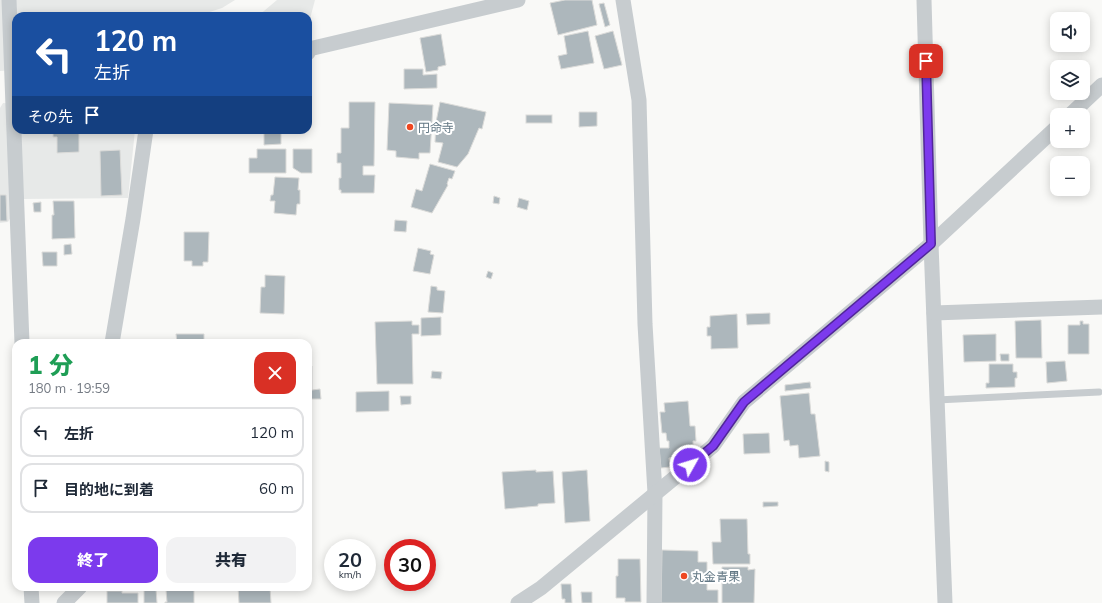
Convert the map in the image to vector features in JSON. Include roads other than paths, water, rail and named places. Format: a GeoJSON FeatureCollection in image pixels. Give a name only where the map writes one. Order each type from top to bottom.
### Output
{"type":"FeatureCollection","features":[{"type":"Feature","properties":{"kind":"street"},"geometry":{"type":"LineString","coordinates":[[9,0],[6,77],[22,339]]}},
{"type":"Feature","properties":{"kind":"street"},"geometry":{"type":"LineString","coordinates":[[312,48],[518,0]]}},
{"type":"Feature","properties":{"kind":"street"},"geometry":{"type":"LineString","coordinates":[[622,0],[639,100],[645,324],[654,493],[654,603]]}},
{"type":"Feature","properties":{"kind":"street"},"geometry":{"type":"LineString","coordinates":[[924,0],[936,400],[945,603]]}},
{"type":"Feature","properties":{"kind":"street"},"geometry":{"type":"LineString","coordinates":[[1077,108],[1102,85]]}},
{"type":"Feature","properties":{"kind":"street"},"geometry":{"type":"LineString","coordinates":[[113,339],[145,134]]}},
{"type":"Feature","properties":{"kind":"street"},"geometry":{"type":"LineString","coordinates":[[518,603],[541,588],[654,493],[713,446],[744,402],[931,244],[1050,134]]}},
{"type":"Feature","properties":{"kind":"street"},"geometry":{"type":"LineString","coordinates":[[934,314],[1102,307]]}},
{"type":"Feature","properties":{"kind":"street"},"geometry":{"type":"LineString","coordinates":[[31,591],[32,603]]}},
{"type":"Feature","properties":{"kind":"street"},"geometry":{"type":"LineString","coordinates":[[64,603],[76,591]]}},
{"type":"Feature","properties":{"kind":"lane"},"geometry":{"type":"LineString","coordinates":[[936,400],[1099,392]]}},
{"type":"Feature","properties":{"kind":"place","name":"円命寺"},"geometry":{"type":"Point","coordinates":[410,127]}},
{"type":"Feature","properties":{"kind":"place","name":"丸金青果"},"geometry":{"type":"Point","coordinates":[684,576]}}]}
